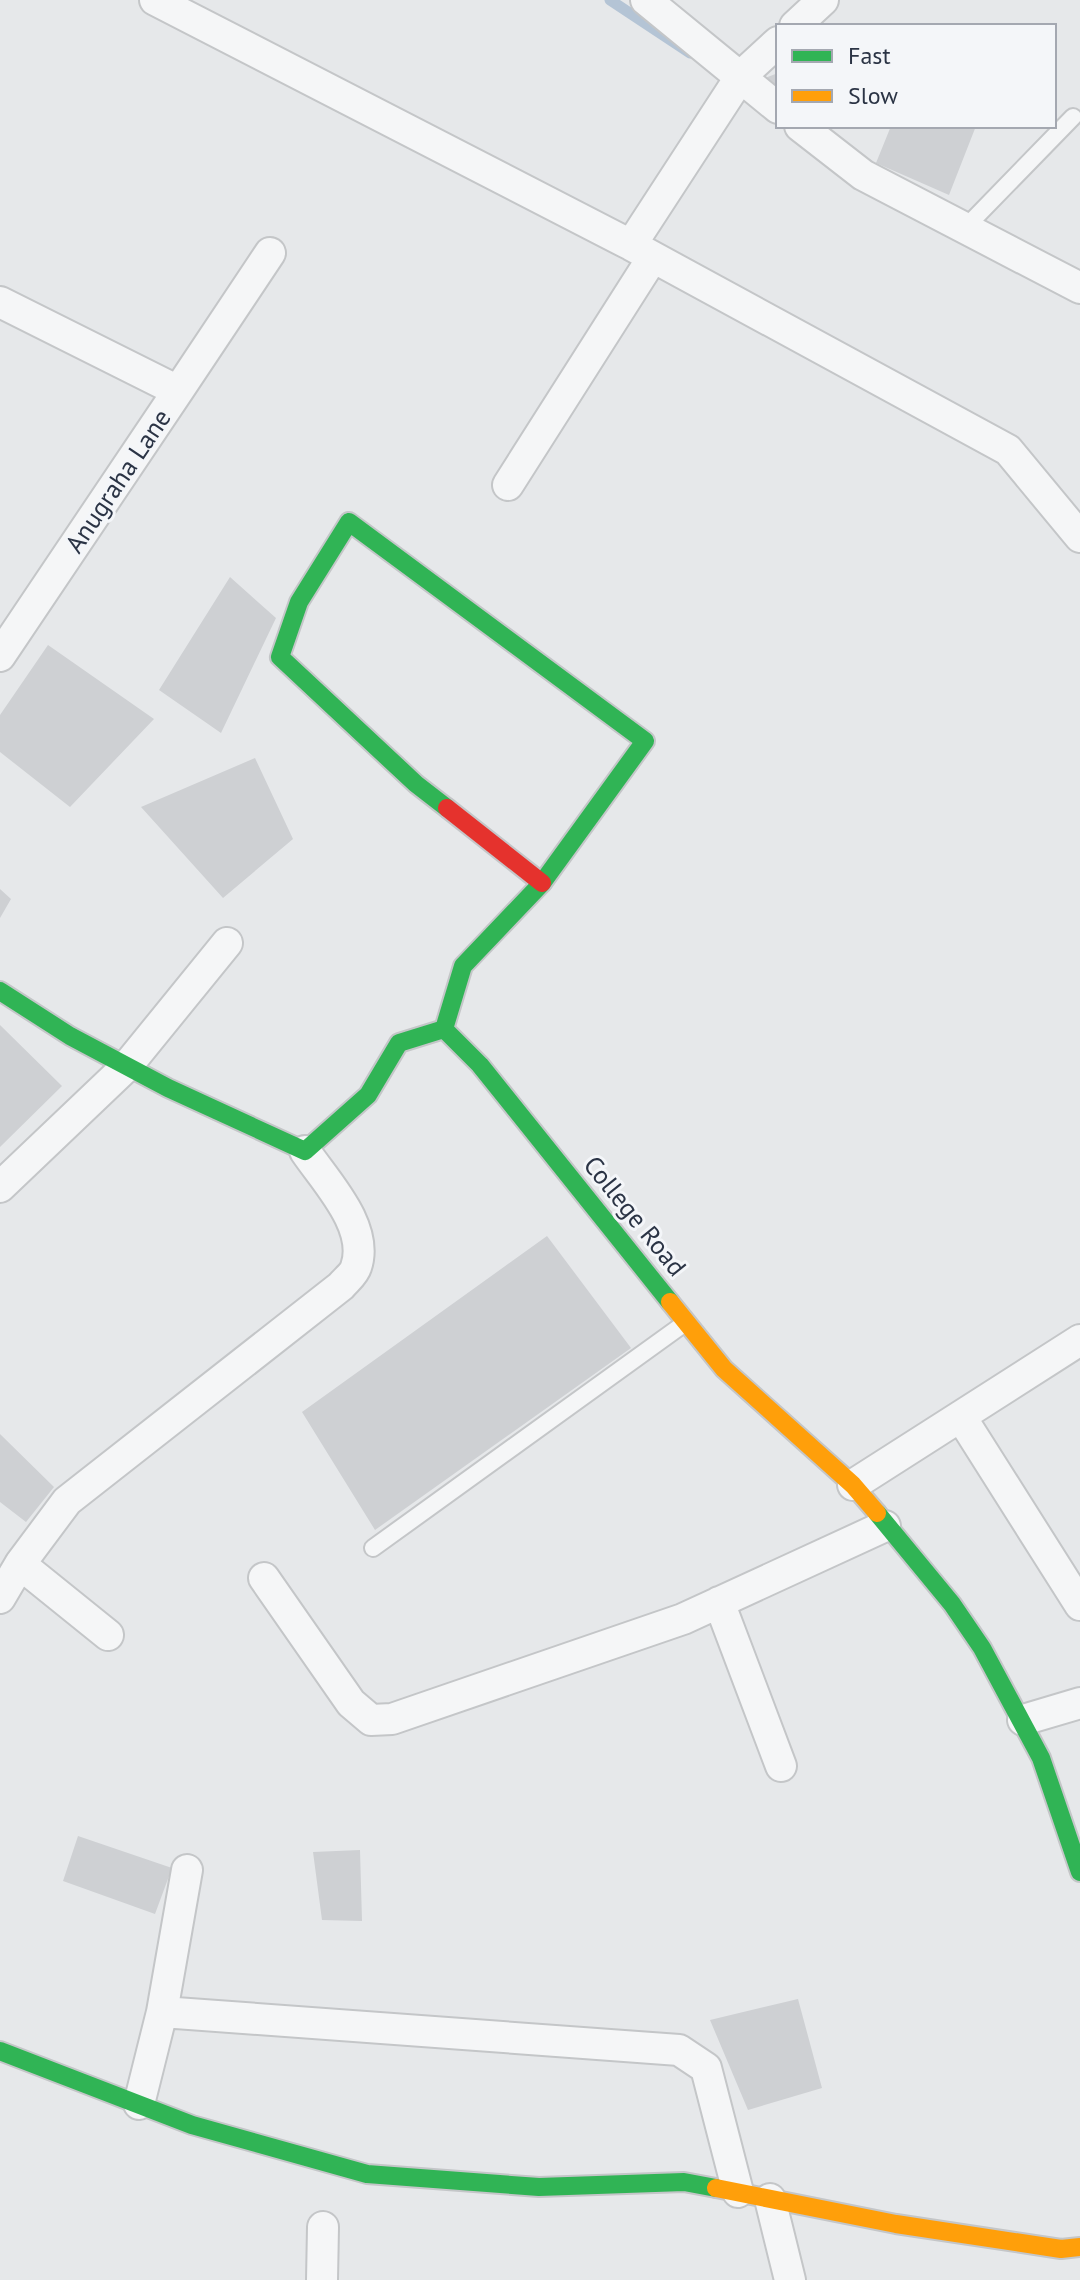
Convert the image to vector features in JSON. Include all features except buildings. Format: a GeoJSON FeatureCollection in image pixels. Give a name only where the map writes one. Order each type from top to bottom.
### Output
{"type":"FeatureCollection","features":[{"type":"Feature","properties":{"kind":"street"},"geometry":{"type":"LineString","coordinates":[[155,0],[642,251],[1008,450],[1080,537]]}},
{"type":"Feature","properties":{"kind":"street"},"geometry":{"type":"LineString","coordinates":[[646,0],[776,106]]}},
{"type":"Feature","properties":{"kind":"street"},"geometry":{"type":"LineString","coordinates":[[797,24],[823,0]]}},
{"type":"Feature","properties":{"kind":"street"},"geometry":{"type":"LineString","coordinates":[[508,485],[741,76],[776,44]]}},
{"type":"Feature","properties":{"kind":"street"},"geometry":{"type":"LineString","coordinates":[[803,128],[863,175],[1080,288]]}},
{"type":"Feature","properties":{"kind":"street"},"geometry":{"type":"LineString","coordinates":[[178,391],[270,253]]}},
{"type":"Feature","properties":{"kind":"street","name":"Anugraha Lane"},"geometry":{"type":"LineString","coordinates":[[0,302],[178,391],[0,656]]}},
{"type":"Feature","properties":{"kind":"street"},"geometry":{"type":"LineString","coordinates":[[305,1151],[368,1095],[399,1043],[444,1029],[463,966],[542,883],[645,741],[349,522],[299,602],[280,657],[416,784],[542,883]]}},
{"type":"Feature","properties":{"kind":"street"},"geometry":{"type":"LineString","coordinates":[[0,1187],[127,1066],[227,943]]}},
{"type":"Feature","properties":{"kind":"street"},"geometry":{"type":"LineString","coordinates":[[0,991],[70,1036],[127,1066],[305,1151],[355,1224],[359,1248],[356,1269],[341,1286],[67,1501],[20,1564],[0,1598]]}},
{"type":"Feature","properties":{"kind":"street","name":"College Road"},"geometry":{"type":"LineString","coordinates":[[444,1029],[480,1065],[724,1369],[853,1485],[952,1604],[982,1648],[1023,1720],[1041,1758],[1080,1872]]}},
{"type":"Feature","properties":{"kind":"street"},"geometry":{"type":"LineString","coordinates":[[853,1485],[1080,1340]]}},
{"type":"Feature","properties":{"kind":"street"},"geometry":{"type":"LineString","coordinates":[[961,1417],[1080,1605]]}},
{"type":"Feature","properties":{"kind":"street"},"geometry":{"type":"LineString","coordinates":[[264,1578],[351,1703],[371,1720],[392,1719],[683,1619],[885,1526]]}},
{"type":"Feature","properties":{"kind":"street"},"geometry":{"type":"LineString","coordinates":[[20,1564],[108,1635]]}},
{"type":"Feature","properties":{"kind":"street"},"geometry":{"type":"LineString","coordinates":[[719,1602],[781,1766]]}},
{"type":"Feature","properties":{"kind":"street"},"geometry":{"type":"LineString","coordinates":[[1023,1720],[1080,1703]]}},
{"type":"Feature","properties":{"kind":"street"},"geometry":{"type":"LineString","coordinates":[[139,2104],[162,2012],[187,1870]]}},
{"type":"Feature","properties":{"kind":"street"},"geometry":{"type":"LineString","coordinates":[[162,2012],[679,2050],[706,2068],[738,2192]]}},
{"type":"Feature","properties":{"kind":"street"},"geometry":{"type":"LineString","coordinates":[[0,2051],[192,2125],[367,2174],[539,2187],[684,2182],[896,2224],[1061,2249],[1080,2247]]}},
{"type":"Feature","properties":{"kind":"street"},"geometry":{"type":"LineString","coordinates":[[770,2199],[790,2280]]}},
{"type":"Feature","properties":{"kind":"street"},"geometry":{"type":"LineString","coordinates":[[322,2280],[323,2227]]}},
{"type":"Feature","properties":{"kind":"lane"},"geometry":{"type":"LineString","coordinates":[[965,228],[1073,117]]}},
{"type":"Feature","properties":{"kind":"lane"},"geometry":{"type":"LineString","coordinates":[[373,1548],[686,1322]]}},
{"type":"Feature","properties":{"kind":"waterway"},"geometry":{"type":"LineString","coordinates":[[610,0],[690,53]]}},
{"type":"Feature","properties":{"kind":"traffic: fast"},"geometry":{"type":"LineString","coordinates":[[444,1029],[463,966],[542,883],[645,741],[349,522],[299,602],[280,657],[416,784],[447,808]]}},
{"type":"Feature","properties":{"kind":"traffic: fast"},"geometry":{"type":"LineString","coordinates":[[0,991],[70,1036],[168,1088],[305,1151],[368,1095],[399,1043],[444,1029],[480,1065],[670,1302]]}},
{"type":"Feature","properties":{"kind":"traffic: fast"},"geometry":{"type":"LineString","coordinates":[[877,1513],[952,1604],[982,1648],[1041,1758],[1080,1872]]}},
{"type":"Feature","properties":{"kind":"traffic: fast"},"geometry":{"type":"LineString","coordinates":[[0,2051],[192,2125],[367,2174],[539,2187],[684,2182],[716,2188]]}},
{"type":"Feature","properties":{"kind":"traffic: slow"},"geometry":{"type":"LineString","coordinates":[[670,1302],[724,1369],[853,1485],[877,1513]]}},
{"type":"Feature","properties":{"kind":"traffic: slow"},"geometry":{"type":"LineString","coordinates":[[716,2188],[896,2224],[1061,2249],[1080,2247]]}},
{"type":"Feature","properties":{"kind":"traffic: jam"},"geometry":{"type":"LineString","coordinates":[[447,808],[542,883]]}}]}
